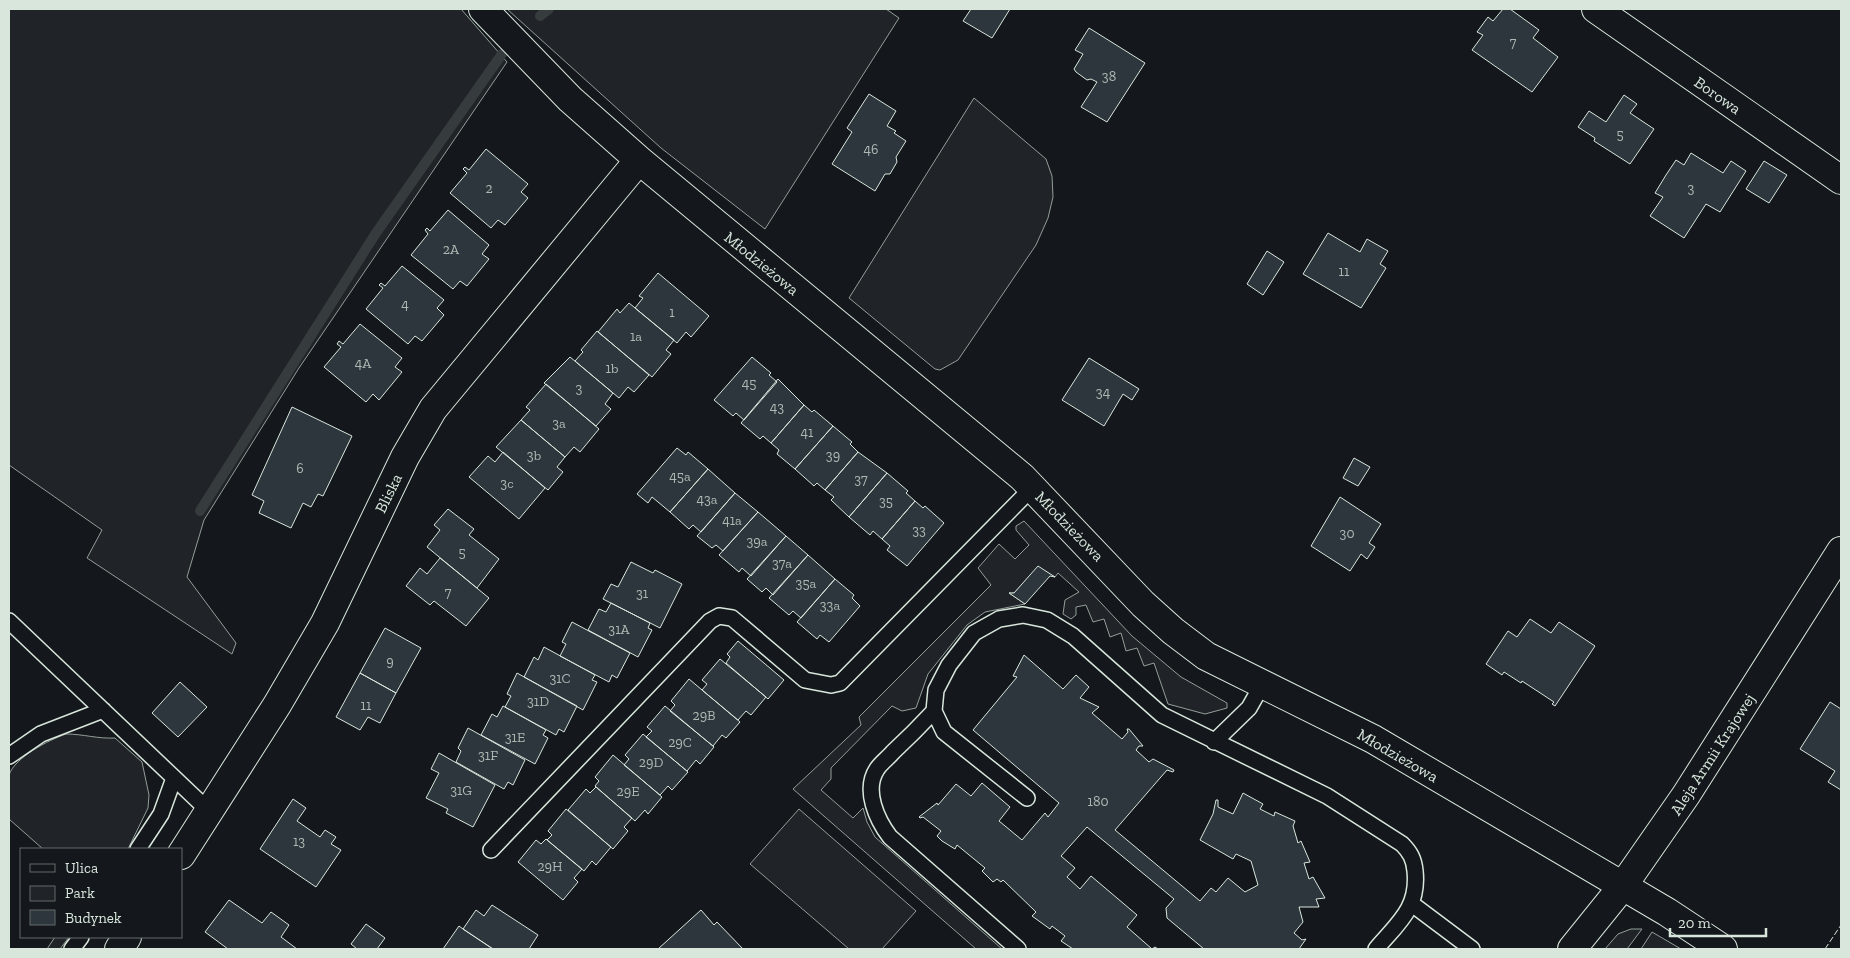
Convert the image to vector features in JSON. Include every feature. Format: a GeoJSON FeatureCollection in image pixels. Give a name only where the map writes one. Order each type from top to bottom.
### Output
{"type":"FeatureCollection","features":[{"type":"Feature","properties":{"kind":"street","name":"Młodzieżowa"},"geometry":{"type":"LineString","coordinates":[[483,9],[570,99],[639,160],[937,405],[1032,488],[1143,604],[1173,631],[1206,656],[1262,686],[1373,739],[1622,888],[1667,912],[1723,949]]}},
{"type":"Feature","properties":{"kind":"street","name":"Borowa"},"geometry":{"type":"LineString","coordinates":[[1596,9],[1841,180]]}},
{"type":"Feature","properties":{"kind":"street","name":"Bliska"},"geometry":{"type":"LineString","coordinates":[[182,854],[278,705],[325,623],[405,458],[434,410],[639,160]]}},
{"type":"Feature","properties":{"kind":"street","name":"Aleja Armii Krajowej"},"geometry":{"type":"LineString","coordinates":[[1572,949],[1622,888],[1686,795],[1841,551]]}},
{"type":"Feature","properties":{"kind":"street"},"geometry":{"type":"LineString","coordinates":[[119,949],[126,938]]}},
{"type":"Feature","properties":{"kind":"lane"},"geometry":{"type":"LineString","coordinates":[[491,850],[710,621],[719,616],[732,618],[805,680],[830,685],[840,683],[1032,488]]}},
{"type":"Feature","properties":{"kind":"lane"},"geometry":{"type":"LineString","coordinates":[[1027,798],[944,732],[934,711],[936,690],[949,665],[974,633],[999,619],[1023,615],[1047,620],[1073,636],[1162,715],[1327,796],[1402,844],[1411,853],[1417,887],[1412,904],[1376,949]]}},
{"type":"Feature","properties":{"kind":"lane"},"geometry":{"type":"LineString","coordinates":[[9,620],[210,812]]}},
{"type":"Feature","properties":{"kind":"lane"},"geometry":{"type":"LineString","coordinates":[[1214,742],[1248,708],[1262,686]]}},
{"type":"Feature","properties":{"kind":"lane"},"geometry":{"type":"LineString","coordinates":[[9,756],[41,734],[103,710]]}},
{"type":"Feature","properties":{"kind":"lane"},"geometry":{"type":"LineString","coordinates":[[934,711],[876,769],[872,783],[872,798],[876,813],[880,824],[890,837],[1018,949]]}},
{"type":"Feature","properties":{"kind":"lane"},"geometry":{"type":"LineString","coordinates":[[139,848],[161,814],[174,778]]}},
{"type":"Feature","properties":{"kind":"lane"},"geometry":{"type":"LineString","coordinates":[[1412,904],[1472,949]]}},
{"type":"Feature","properties":{"kind":"lane"},"geometry":{"type":"LineString","coordinates":[[72,949],[79,938]]}},
{"type":"Feature","properties":{"kind":"green space"},"geometry":{"type":"Polygon","coordinates":[[[9,9],[461,9],[507,62],[299,368],[204,520],[187,577],[236,643],[232,654],[87,558],[102,530],[9,465],[9,9]]]}},
{"type":"Feature","properties":{"kind":"green space"},"geometry":{"type":"Polygon","coordinates":[[[507,9],[886,9],[899,18],[765,229],[661,148],[507,9]]]}},
{"type":"Feature","properties":{"kind":"green space"},"geometry":{"type":"Polygon","coordinates":[[[974,98],[1046,159],[1052,176],[1053,197],[1048,218],[1036,245],[958,360],[940,370],[935,369],[849,298],[974,98]]]}},
{"type":"Feature","properties":{"kind":"green space"},"geometry":{"type":"Polygon","coordinates":[[[1024,521],[1132,636],[1181,677],[1227,703],[1227,708],[1205,714],[1168,704],[1154,663],[1144,666],[1137,648],[1126,651],[1121,633],[1110,637],[1104,619],[1093,622],[1086,605],[1076,607],[1076,615],[1071,619],[1063,614],[1065,600],[1079,592],[1058,573],[1055,577],[1038,568],[1014,593],[1009,593],[1025,604],[985,612],[967,625],[928,674],[916,708],[902,711],[892,706],[831,768],[831,779],[821,790],[853,818],[863,808],[867,822],[875,837],[1002,949],[976,949],[793,789],[861,725],[859,717],[991,585],[978,568],[999,544],[1015,559],[1029,545],[1016,530],[1016,526],[1024,521]]]}},
{"type":"Feature","properties":{"kind":"green space"},"geometry":{"type":"Polygon","coordinates":[[[66,734],[115,738],[142,762],[149,795],[148,808],[128,848],[42,848],[9,819],[8,784],[12,768],[33,750],[66,734]]]}},
{"type":"Feature","properties":{"kind":"green space"},"geometry":{"type":"Polygon","coordinates":[[[799,809],[916,911],[882,949],[849,949],[750,864],[799,809]]]}},
{"type":"Feature","properties":{"kind":"green space"},"geometry":{"type":"Polygon","coordinates":[[[1631,929],[1642,929],[1627,949],[1605,949],[1618,934],[1631,929]]]}},
{"type":"Feature","properties":{"kind":"green space"},"geometry":{"type":"Polygon","coordinates":[[[1652,932],[1681,949],[1641,949],[1652,932]]]}},
{"type":"Feature","properties":{"kind":"green space"},"geometry":{"type":"Polygon","coordinates":[[[54,938],[68,938],[60,949],[47,949],[54,938]]]}},
{"type":"Feature","properties":{"kind":"building"},"geometry":{"type":"Polygon","coordinates":[[[971,9],[1010,9],[992,38],[963,21],[971,9]]]}},
{"type":"Feature","properties":{"kind":"building"},"geometry":{"type":"Polygon","coordinates":[[[1503,9],[1510,9],[1539,30],[1533,38],[1558,57],[1532,92],[1472,50],[1483,35],[1477,32],[1488,17],[1493,21],[1503,9]]]}},
{"type":"Feature","properties":{"kind":"building"},"geometry":{"type":"Polygon","coordinates":[[[1089,28],[1145,63],[1107,122],[1081,107],[1097,82],[1091,79],[1087,80],[1074,69],[1083,54],[1075,50],[1089,28]]]}},
{"type":"Feature","properties":{"kind":"building"},"geometry":{"type":"Polygon","coordinates":[[[869,94],[896,111],[887,126],[896,131],[894,133],[906,141],[896,157],[897,162],[890,174],[885,174],[875,191],[832,164],[852,132],[847,128],[869,94]]]}},
{"type":"Feature","properties":{"kind":"building"},"geometry":{"type":"Polygon","coordinates":[[[1624,95],[1637,104],[1630,113],[1654,129],[1630,164],[1594,141],[1595,138],[1578,127],[1589,111],[1606,122],[1624,95]]]}},
{"type":"Feature","properties":{"kind":"building"},"geometry":{"type":"Polygon","coordinates":[[[486,149],[528,184],[521,192],[528,198],[505,225],[498,220],[491,228],[450,193],[467,173],[463,169],[465,167],[469,170],[486,149]]]}},
{"type":"Feature","properties":{"kind":"building"},"geometry":{"type":"Polygon","coordinates":[[[1691,153],[1723,173],[1731,161],[1746,171],[1720,212],[1706,204],[1684,238],[1650,216],[1663,197],[1655,193],[1666,175],[1676,160],[1684,165],[1691,153]]]}},
{"type":"Feature","properties":{"kind":"building"},"geometry":{"type":"Polygon","coordinates":[[[1764,161],[1787,175],[1769,203],[1746,189],[1764,161]]]}},
{"type":"Feature","properties":{"kind":"building"},"geometry":{"type":"Polygon","coordinates":[[[448,210],[489,245],[482,254],[489,259],[467,286],[460,281],[453,289],[411,255],[428,234],[425,230],[427,228],[430,231],[448,210]]]}},
{"type":"Feature","properties":{"kind":"building"},"geometry":{"type":"Polygon","coordinates":[[[1328,233],[1360,252],[1367,239],[1388,251],[1380,264],[1386,268],[1361,308],[1303,274],[1328,233]]]}},
{"type":"Feature","properties":{"kind":"building"},"geometry":{"type":"Polygon","coordinates":[[[1267,251],[1284,262],[1263,295],[1247,284],[1267,251]]]}},
{"type":"Feature","properties":{"kind":"building"},"geometry":{"type":"Polygon","coordinates":[[[402,266],[444,300],[437,308],[444,315],[422,341],[415,336],[408,344],[366,309],[383,288],[379,285],[381,283],[385,286],[402,266]]]}},
{"type":"Feature","properties":{"kind":"building"},"geometry":{"type":"Polygon","coordinates":[[[658,273],[709,316],[691,337],[686,332],[677,343],[635,308],[643,298],[639,296],[658,273]]]}},
{"type":"Feature","properties":{"kind":"building"},"geometry":{"type":"Polygon","coordinates":[[[629,303],[674,340],[666,350],[671,354],[652,377],[598,332],[617,309],[620,313],[629,303]]]}},
{"type":"Feature","properties":{"kind":"building"},"geometry":{"type":"Polygon","coordinates":[[[360,324],[402,358],[395,367],[402,372],[379,400],[373,394],[366,402],[324,367],[341,347],[337,344],[339,341],[343,344],[360,324]]]}},
{"type":"Feature","properties":{"kind":"building"},"geometry":{"type":"Polygon","coordinates":[[[597,331],[649,375],[634,392],[628,387],[619,398],[575,361],[583,352],[581,350],[597,331]]]}},
{"type":"Feature","properties":{"kind":"building"},"geometry":{"type":"Polygon","coordinates":[[[570,357],[613,393],[605,404],[611,409],[596,426],[544,383],[570,357]]]}},
{"type":"Feature","properties":{"kind":"building"},"geometry":{"type":"Polygon","coordinates":[[[752,357],[771,373],[769,375],[777,382],[744,420],[736,413],[733,416],[714,400],[752,357]]]}},
{"type":"Feature","properties":{"kind":"building"},"geometry":{"type":"Polygon","coordinates":[[[1089,358],[1139,389],[1132,400],[1123,394],[1104,426],[1062,400],[1089,358]]]}},
{"type":"Feature","properties":{"kind":"building"},"geometry":{"type":"Polygon","coordinates":[[[778,379],[804,405],[771,443],[763,436],[760,439],[741,423],[778,379]]]}},
{"type":"Feature","properties":{"kind":"building"},"geometry":{"type":"Polygon","coordinates":[[[546,384],[599,429],[580,452],[574,447],[565,457],[521,420],[530,410],[526,407],[546,384]]]}},
{"type":"Feature","properties":{"kind":"building"},"geometry":{"type":"Polygon","coordinates":[[[804,405],[812,412],[814,410],[833,426],[795,469],[777,454],[779,450],[771,443],[804,405]]]}},
{"type":"Feature","properties":{"kind":"building"},"geometry":{"type":"Polygon","coordinates":[[[292,407],[352,436],[323,496],[318,494],[311,507],[303,503],[291,528],[259,513],[264,501],[252,495],[292,407]]]}},
{"type":"Feature","properties":{"kind":"building"},"geometry":{"type":"Polygon","coordinates":[[[521,420],[565,457],[557,467],[563,472],[548,490],[496,447],[521,420]]]}},
{"type":"Feature","properties":{"kind":"building"},"geometry":{"type":"Polygon","coordinates":[[[833,426],[852,442],[850,444],[858,452],[825,490],[817,483],[814,486],[795,469],[833,426]]]}},
{"type":"Feature","properties":{"kind":"building"},"geometry":{"type":"Polygon","coordinates":[[[677,448],[686,455],[688,452],[708,469],[670,512],[652,497],[648,503],[637,494],[677,448]]]}},
{"type":"Feature","properties":{"kind":"building"},"geometry":{"type":"Polygon","coordinates":[[[503,452],[545,488],[519,519],[469,477],[488,456],[495,462],[503,452]]]}},
{"type":"Feature","properties":{"kind":"building"},"geometry":{"type":"Polygon","coordinates":[[[858,452],[887,473],[849,517],[831,500],[834,497],[825,490],[858,452]]]}},
{"type":"Feature","properties":{"kind":"building"},"geometry":{"type":"Polygon","coordinates":[[[1354,458],[1370,467],[1358,486],[1343,478],[1354,458]]]}},
{"type":"Feature","properties":{"kind":"building"},"geometry":{"type":"Polygon","coordinates":[[[708,469],[735,493],[701,532],[693,525],[689,529],[670,512],[708,469]]]}},
{"type":"Feature","properties":{"kind":"building"},"geometry":{"type":"Polygon","coordinates":[[[887,473],[908,491],[906,493],[915,501],[882,539],[873,531],[870,535],[849,517],[887,473]]]}},
{"type":"Feature","properties":{"kind":"building"},"geometry":{"type":"Polygon","coordinates":[[[735,493],[758,512],[723,551],[716,545],[712,548],[697,536],[735,493]]]}},
{"type":"Feature","properties":{"kind":"building"},"geometry":{"type":"Polygon","coordinates":[[[1340,497],[1381,524],[1369,543],[1375,547],[1367,559],[1361,554],[1350,571],[1311,546],[1340,497]]]}},
{"type":"Feature","properties":{"kind":"building"},"geometry":{"type":"Polygon","coordinates":[[[915,501],[923,508],[925,506],[944,523],[907,566],[887,550],[890,546],[882,539],[915,501]]]}},
{"type":"Feature","properties":{"kind":"building"},"geometry":{"type":"Polygon","coordinates":[[[448,509],[474,529],[469,535],[499,559],[477,588],[427,547],[440,530],[434,525],[448,509]]]}},
{"type":"Feature","properties":{"kind":"building"},"geometry":{"type":"Polygon","coordinates":[[[758,512],[786,536],[751,576],[742,568],[739,572],[719,555],[758,512]]]}},
{"type":"Feature","properties":{"kind":"building"},"geometry":{"type":"Polygon","coordinates":[[[786,536],[808,555],[773,595],[766,588],[762,592],[747,579],[786,536]]]}},
{"type":"Feature","properties":{"kind":"building"},"geometry":{"type":"Polygon","coordinates":[[[808,555],[835,579],[801,618],[793,611],[789,615],[769,598],[808,555]]]}},
{"type":"Feature","properties":{"kind":"building"},"geometry":{"type":"Polygon","coordinates":[[[440,558],[489,598],[466,626],[434,601],[430,605],[406,586],[420,568],[427,574],[440,558]]]}},
{"type":"Feature","properties":{"kind":"building"},"geometry":{"type":"Polygon","coordinates":[[[631,562],[653,573],[655,570],[682,584],[660,628],[603,599],[611,584],[618,587],[631,562]]]}},
{"type":"Feature","properties":{"kind":"building"},"geometry":{"type":"Polygon","coordinates":[[[1038,566],[1055,577],[1050,576],[1025,604],[1009,593],[1014,593],[1038,566]]]}},
{"type":"Feature","properties":{"kind":"building"},"geometry":{"type":"Polygon","coordinates":[[[835,579],[854,595],[852,598],[860,606],[829,642],[820,635],[817,639],[797,622],[835,579]]]}},
{"type":"Feature","properties":{"kind":"building"},"geometry":{"type":"Polygon","coordinates":[[[611,603],[650,623],[648,628],[652,630],[638,657],[588,630],[599,609],[606,612],[611,603]]]}},
{"type":"Feature","properties":{"kind":"building"},"geometry":{"type":"Polygon","coordinates":[[[1530,619],[1551,633],[1559,622],[1595,646],[1555,706],[1552,704],[1554,702],[1522,681],[1521,683],[1504,672],[1502,675],[1486,664],[1508,631],[1517,637],[1530,619]]]}},
{"type":"Feature","properties":{"kind":"building"},"geometry":{"type":"Polygon","coordinates":[[[572,622],[630,653],[617,678],[612,675],[609,682],[560,656],[566,644],[562,642],[572,622]]]}},
{"type":"Feature","properties":{"kind":"building"},"geometry":{"type":"Polygon","coordinates":[[[385,628],[421,648],[396,693],[360,673],[385,628]]]}},
{"type":"Feature","properties":{"kind":"building"},"geometry":{"type":"Polygon","coordinates":[[[738,641],[784,680],[768,699],[726,663],[730,657],[727,654],[738,641]]]}},
{"type":"Feature","properties":{"kind":"building"},"geometry":{"type":"Polygon","coordinates":[[[544,647],[595,675],[592,680],[597,682],[583,710],[524,677],[534,657],[538,660],[544,647]]]}},
{"type":"Feature","properties":{"kind":"building"},"geometry":{"type":"Polygon","coordinates":[[[1024,655],[1063,689],[1076,675],[1089,687],[1080,698],[1099,707],[1092,713],[1122,739],[1128,732],[1127,729],[1129,729],[1143,746],[1139,746],[1136,750],[1149,762],[1153,759],[1174,770],[1173,772],[1167,770],[1115,830],[1200,901],[1211,888],[1216,892],[1228,878],[1245,892],[1258,885],[1251,861],[1236,854],[1233,859],[1200,840],[1213,814],[1216,800],[1218,800],[1218,807],[1233,814],[1243,793],[1263,804],[1260,809],[1274,816],[1275,812],[1295,821],[1293,826],[1298,843],[1301,841],[1310,862],[1304,863],[1309,879],[1313,877],[1325,898],[1316,899],[1319,907],[1299,907],[1303,922],[1294,933],[1302,940],[1306,939],[1299,949],[1204,949],[1167,918],[1166,908],[1174,899],[1087,827],[1061,856],[1075,868],[1067,877],[1080,889],[1091,876],[1137,915],[1127,927],[1152,949],[1073,949],[1061,941],[1065,936],[1052,926],[1050,929],[1032,916],[1036,912],[1003,880],[1001,882],[997,879],[993,882],[982,871],[985,868],[957,845],[955,849],[942,841],[937,836],[941,831],[923,817],[919,817],[937,803],[938,805],[956,784],[971,796],[982,783],[1010,807],[999,821],[1022,840],[1045,813],[1048,817],[1059,803],[973,730],[1017,677],[1013,676],[1024,655]]]}},
{"type":"Feature","properties":{"kind":"building"},"geometry":{"type":"Polygon","coordinates":[[[720,659],[766,697],[751,715],[746,711],[738,720],[702,690],[707,684],[702,680],[720,659]]]}},
{"type":"Feature","properties":{"kind":"building"},"geometry":{"type":"Polygon","coordinates":[[[360,673],[396,693],[380,723],[368,717],[360,730],[336,717],[360,673]]]}},
{"type":"Feature","properties":{"kind":"building"},"geometry":{"type":"Polygon","coordinates":[[[517,673],[577,706],[564,732],[559,729],[556,735],[505,707],[511,696],[507,694],[517,673]]]}},
{"type":"Feature","properties":{"kind":"building"},"geometry":{"type":"Polygon","coordinates":[[[689,679],[740,722],[726,738],[722,735],[713,746],[670,711],[675,705],[671,701],[689,679]]]}},
{"type":"Feature","properties":{"kind":"building"},"geometry":{"type":"Polygon","coordinates":[[[180,682],[207,707],[178,737],[152,713],[180,682]]]}},
{"type":"Feature","properties":{"kind":"building"},"geometry":{"type":"Polygon","coordinates":[[[1830,702],[1841,709],[1841,790],[1828,782],[1835,771],[1800,749],[1830,702]]]}},
{"type":"Feature","properties":{"kind":"building"},"geometry":{"type":"Polygon","coordinates":[[[503,706],[546,730],[543,735],[548,738],[535,764],[481,735],[492,714],[497,717],[503,706]]]}},
{"type":"Feature","properties":{"kind":"building"},"geometry":{"type":"Polygon","coordinates":[[[665,706],[714,747],[700,764],[696,760],[687,771],[646,737],[652,731],[647,727],[665,706]]]}},
{"type":"Feature","properties":{"kind":"building"},"geometry":{"type":"Polygon","coordinates":[[[468,728],[525,760],[513,785],[508,782],[504,789],[456,762],[461,751],[458,748],[468,728]]]}},
{"type":"Feature","properties":{"kind":"building"},"geometry":{"type":"Polygon","coordinates":[[[643,734],[688,772],[672,790],[668,786],[660,795],[624,765],[629,759],[625,755],[643,734]]]}},
{"type":"Feature","properties":{"kind":"building"},"geometry":{"type":"Polygon","coordinates":[[[439,753],[495,785],[473,827],[446,813],[448,809],[426,798],[439,773],[431,769],[439,753]]]}},
{"type":"Feature","properties":{"kind":"building"},"geometry":{"type":"Polygon","coordinates":[[[613,755],[662,797],[648,814],[645,810],[635,821],[595,786],[599,781],[595,777],[613,755]]]}},
{"type":"Feature","properties":{"kind":"building"},"geometry":{"type":"Polygon","coordinates":[[[596,787],[632,818],[624,827],[628,831],[613,849],[568,810],[586,789],[590,793],[596,787]]]}},
{"type":"Feature","properties":{"kind":"building"},"geometry":{"type":"Polygon","coordinates":[[[293,799],[306,808],[297,821],[320,837],[325,830],[336,837],[331,844],[341,850],[316,887],[260,849],[293,799]]]}},
{"type":"Feature","properties":{"kind":"building"},"geometry":{"type":"Polygon","coordinates":[[[566,809],[611,847],[596,865],[592,861],[584,871],[547,840],[552,835],[548,831],[566,809]]]}},
{"type":"Feature","properties":{"kind":"building"},"geometry":{"type":"Polygon","coordinates":[[[546,839],[582,869],[574,878],[578,882],[563,900],[518,862],[536,840],[541,844],[546,839]]]}},
{"type":"Feature","properties":{"kind":"building"},"geometry":{"type":"Polygon","coordinates":[[[229,900],[262,923],[271,912],[289,925],[281,937],[297,949],[228,949],[205,932],[229,900]]]}},
{"type":"Feature","properties":{"kind":"building"},"geometry":{"type":"Polygon","coordinates":[[[492,905],[538,935],[529,949],[493,949],[463,929],[476,910],[484,916],[492,905]]]}},
{"type":"Feature","properties":{"kind":"building"},"geometry":{"type":"Polygon","coordinates":[[[701,910],[714,925],[717,922],[743,949],[658,949],[701,910]]]}},
{"type":"Feature","properties":{"kind":"building"},"geometry":{"type":"Polygon","coordinates":[[[366,924],[385,938],[377,949],[357,949],[351,944],[366,924]]]}},
{"type":"Feature","properties":{"kind":"building"},"geometry":{"type":"Polygon","coordinates":[[[459,926],[463,929],[493,949],[443,949],[459,926]]]}},
{"type":"Feature","properties":{"kind":"waterway"},"geometry":{"type":"LineString","coordinates":[[540,16],[549,9]]}},
{"type":"Feature","properties":{"kind":"waterway"},"geometry":{"type":"LineString","coordinates":[[200,511],[376,233],[502,54]]}},
{"type":"Feature","properties":{"kind":"fence"},"geometry":{"type":"LineString","coordinates":[[1825,949],[1841,925]]}}]}
